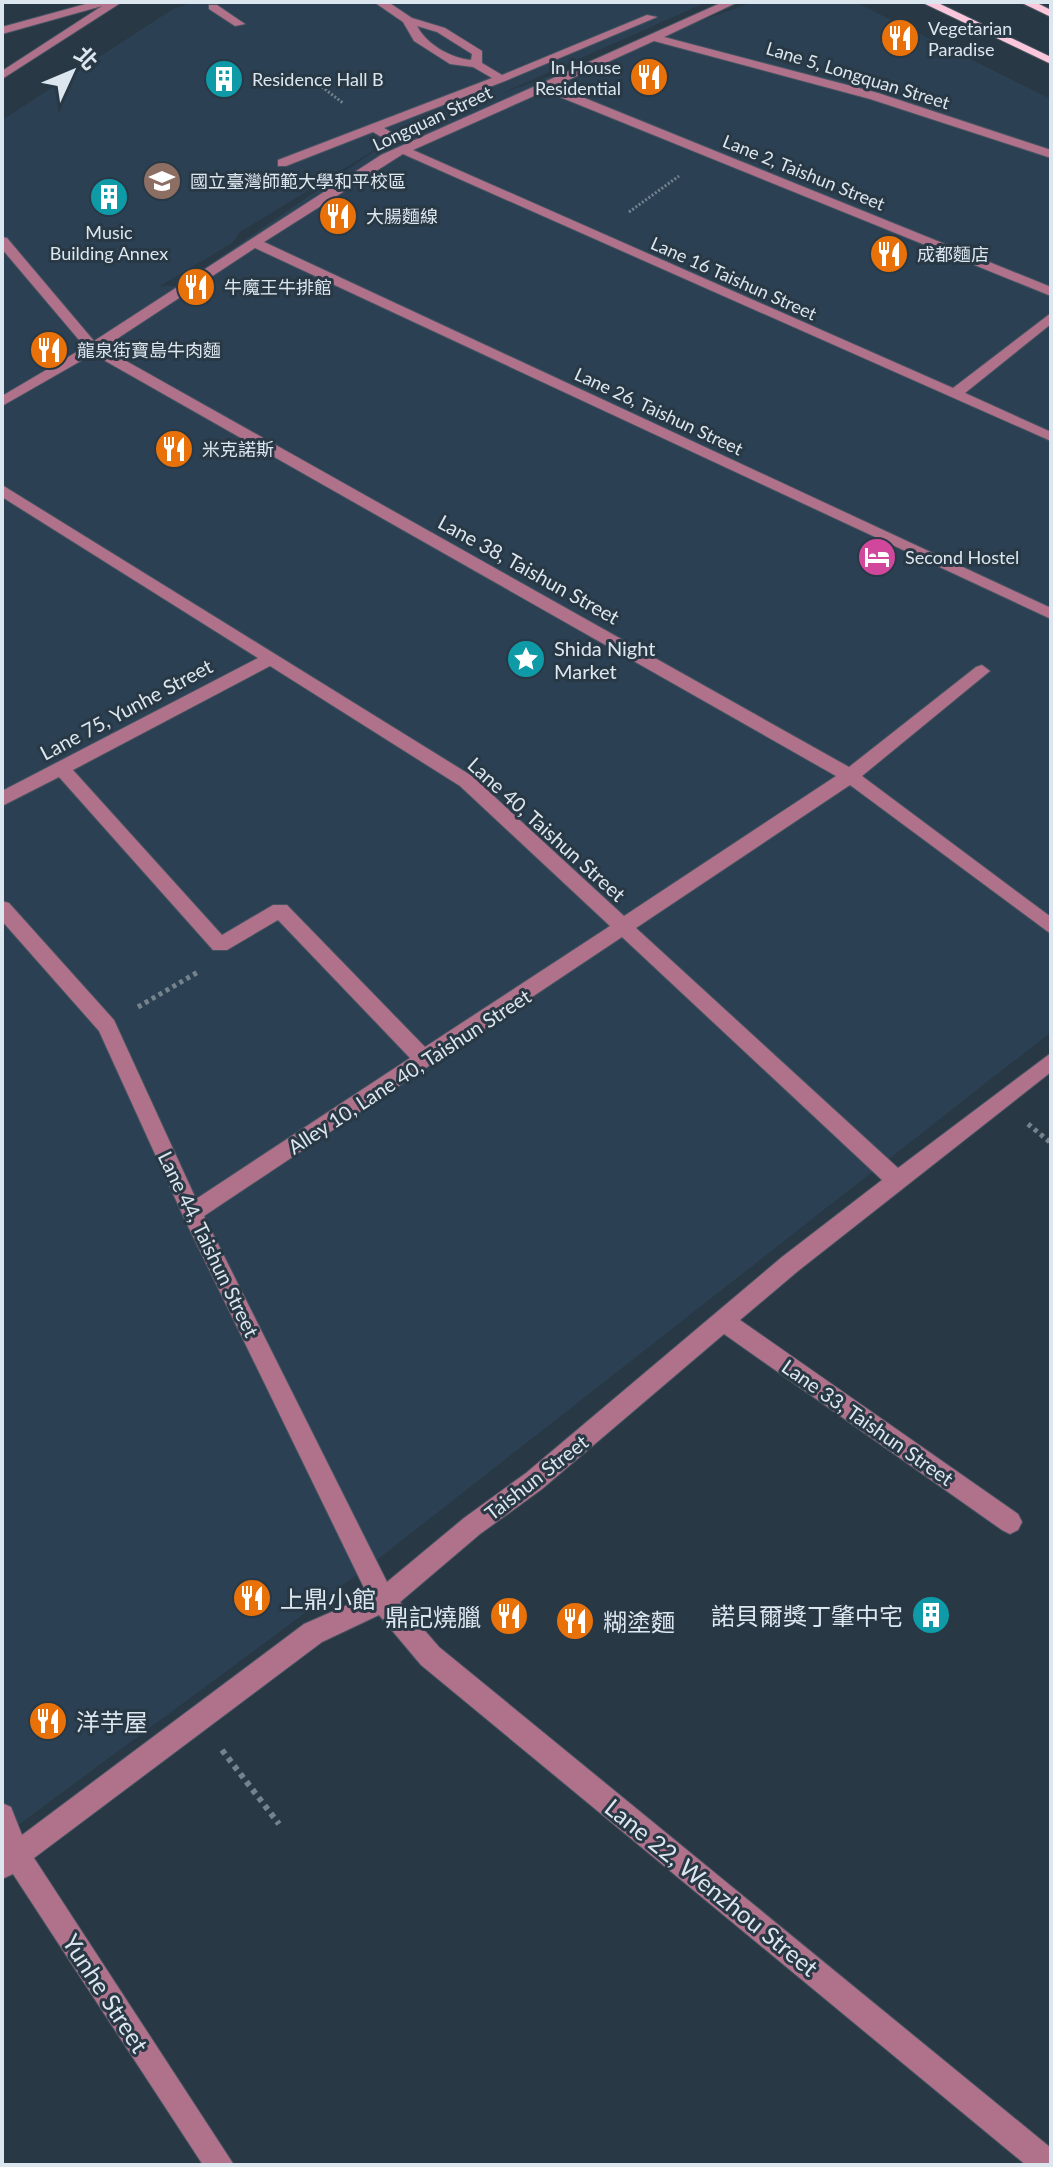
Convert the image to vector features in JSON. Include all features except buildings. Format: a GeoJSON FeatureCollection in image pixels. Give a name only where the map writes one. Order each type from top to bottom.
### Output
{"type":"FeatureCollection","features":[{"type":"Feature","properties":{"kind":"main road"},"geometry":{"type":"LineString","coordinates":[[927,2],[1051,61]]}},
{"type":"Feature","properties":{"kind":"main road"},"geometry":{"type":"LineString","coordinates":[[1026,2],[1051,14]]}},
{"type":"Feature","properties":{"kind":"street"},"geometry":{"type":"LineString","coordinates":[[2,31],[105,2]]}},
{"type":"Feature","properties":{"kind":"street"},"geometry":{"type":"LineString","coordinates":[[2,76],[116,2]]}},
{"type":"Feature","properties":{"kind":"street"},"geometry":{"type":"LineString","coordinates":[[226,2],[213,7],[239,24]]}},
{"type":"Feature","properties":{"kind":"street"},"geometry":{"type":"LineString","coordinates":[[380,2],[408,20],[441,30],[478,53],[476,64]]}},
{"type":"Feature","properties":{"kind":"street","name":"Longquan Street"},"geometry":{"type":"LineString","coordinates":[[2,402],[93,348],[385,158],[398,144],[544,86],[732,2]]}},
{"type":"Feature","properties":{"kind":"street"},"geometry":{"type":"LineString","coordinates":[[282,163],[501,79],[651,17]]}},
{"type":"Feature","properties":{"kind":"street"},"geometry":{"type":"LineString","coordinates":[[408,20],[418,39],[454,62],[476,64],[501,79]]}},
{"type":"Feature","properties":{"kind":"street","name":"Lane 5, Longquan Street"},"geometry":{"type":"LineString","coordinates":[[652,37],[874,96],[1051,154]]}},
{"type":"Feature","properties":{"kind":"street","name":"Lane 2, Taishun Street"},"geometry":{"type":"LineString","coordinates":[[544,86],[1051,292]]}},
{"type":"Feature","properties":{"kind":"street","name":"Lane 16 Taishun Street"},"geometry":{"type":"LineString","coordinates":[[374,127],[398,144],[596,237],[1051,437]]}},
{"type":"Feature","properties":{"kind":"street"},"geometry":{"type":"LineString","coordinates":[[2,241],[93,348]]}},
{"type":"Feature","properties":{"kind":"street","name":"Lane 26, Taishun Street"},"geometry":{"type":"LineString","coordinates":[[253,242],[1051,614]]}},
{"type":"Feature","properties":{"kind":"street"},"geometry":{"type":"LineString","coordinates":[[954,395],[1051,317]]}},
{"type":"Feature","properties":{"kind":"street","name":"Lane 38, Taishun Street"},"geometry":{"type":"LineString","coordinates":[[93,348],[850,776],[1051,927]]}},
{"type":"Feature","properties":{"kind":"street","name":"Lane 40, Taishun Street"},"geometry":{"type":"LineString","coordinates":[[2,490],[466,781],[897,1181]]}},
{"type":"Feature","properties":{"kind":"street","name":"Lane 75, Yunhe Street"},"geometry":{"type":"LineString","coordinates":[[2,799],[271,658]]}},
{"type":"Feature","properties":{"kind":"street","name":"Alley 10, Lane 40, Taishun Street"},"geometry":{"type":"LineString","coordinates":[[192,1213],[625,929],[850,776],[982,671]]}},
{"type":"Feature","properties":{"kind":"street"},"geometry":{"type":"LineString","coordinates":[[61,768],[220,945],[280,910],[425,1060]]}},
{"type":"Feature","properties":{"kind":"street","name":"Lane 44, Taishun Street"},"geometry":{"type":"LineString","coordinates":[[2,908],[107,1026],[192,1213],[383,1601]]}},
{"type":"Feature","properties":{"kind":"street","name":"Taishun Street"},"geometry":{"type":"LineString","coordinates":[[9,1860],[313,1633],[383,1601],[725,1322],[790,1264],[1051,1061]]}},
{"type":"Feature","properties":{"kind":"street","name":"Lane 33, Taishun Street"},"geometry":{"type":"LineString","coordinates":[[725,1322],[1010,1522]]}},
{"type":"Feature","properties":{"kind":"street","name":"Lane 22, Wenzhou Street"},"geometry":{"type":"LineString","coordinates":[[383,1601],[430,1656],[1046,2164]]}},
{"type":"Feature","properties":{"kind":"street","name":"Yunhe Street"},"geometry":{"type":"LineString","coordinates":[[2,1816],[9,1860],[220,2165]]}},
{"type":"Feature","properties":{"kind":"path"},"geometry":{"type":"LineString","coordinates":[[596,237],[710,153]]}},
{"type":"Feature","properties":{"kind":"path"},"geometry":{"type":"LineString","coordinates":[[107,1026],[215,962],[220,945]]}},
{"type":"Feature","properties":{"kind":"path"},"geometry":{"type":"LineString","coordinates":[[197,1718],[279,1824]]}},
{"type":"Feature","properties":{"kind":"shaded area","name":"Shida Night Market"},"geometry":{"type":"Polygon","coordinates":[[[194,2],[707,2],[498,95],[753,2],[855,2],[1051,99],[1051,1032],[378,1559],[2,1837],[2,120],[173,9],[194,2]],[[386,143],[240,232],[232,243],[160,286],[178,286],[386,143]]]}},
{"type":"Feature","properties":{"kind":"place","name":"Vegetarian Paradise"},"geometry":{"type":"Point","coordinates":[900,38]}},
{"type":"Feature","properties":{"kind":"place","name":"In House Residential"},"geometry":{"type":"Point","coordinates":[649,77]}},
{"type":"Feature","properties":{"kind":"place","name":"Residence Hall B"},"geometry":{"type":"Point","coordinates":[224,79]}},
{"type":"Feature","properties":{"kind":"place","name":"國立臺灣師範大學和平校區"},"geometry":{"type":"Point","coordinates":[162,181]}},
{"type":"Feature","properties":{"kind":"place","name":"Music Building Annex"},"geometry":{"type":"Point","coordinates":[109,197]}},
{"type":"Feature","properties":{"kind":"place","name":"大腸麵線"},"geometry":{"type":"Point","coordinates":[338,216]}},
{"type":"Feature","properties":{"kind":"place","name":"成都麵店"},"geometry":{"type":"Point","coordinates":[889,254]}},
{"type":"Feature","properties":{"kind":"place","name":"牛魔王牛排館"},"geometry":{"type":"Point","coordinates":[196,287]}},
{"type":"Feature","properties":{"kind":"place","name":"龍泉街寶島牛肉麵"},"geometry":{"type":"Point","coordinates":[49,350]}},
{"type":"Feature","properties":{"kind":"place","name":"米克諾斯"},"geometry":{"type":"Point","coordinates":[174,449]}},
{"type":"Feature","properties":{"kind":"place","name":"Second Hostel"},"geometry":{"type":"Point","coordinates":[877,557]}},
{"type":"Feature","properties":{"kind":"place","name":"Shida Night Market"},"geometry":{"type":"Point","coordinates":[526,659]}},
{"type":"Feature","properties":{"kind":"place","name":"上鼎小館"},"geometry":{"type":"Point","coordinates":[252,1598]}},
{"type":"Feature","properties":{"kind":"place","name":"諾貝爾獎丁肇中宅"},"geometry":{"type":"Point","coordinates":[931,1615]}},
{"type":"Feature","properties":{"kind":"place","name":"鼎記燒臘"},"geometry":{"type":"Point","coordinates":[509,1616]}},
{"type":"Feature","properties":{"kind":"place","name":"糊塗麵"},"geometry":{"type":"Point","coordinates":[575,1621]}},
{"type":"Feature","properties":{"kind":"place","name":"洋芋屋"},"geometry":{"type":"Point","coordinates":[48,1721]}}]}
